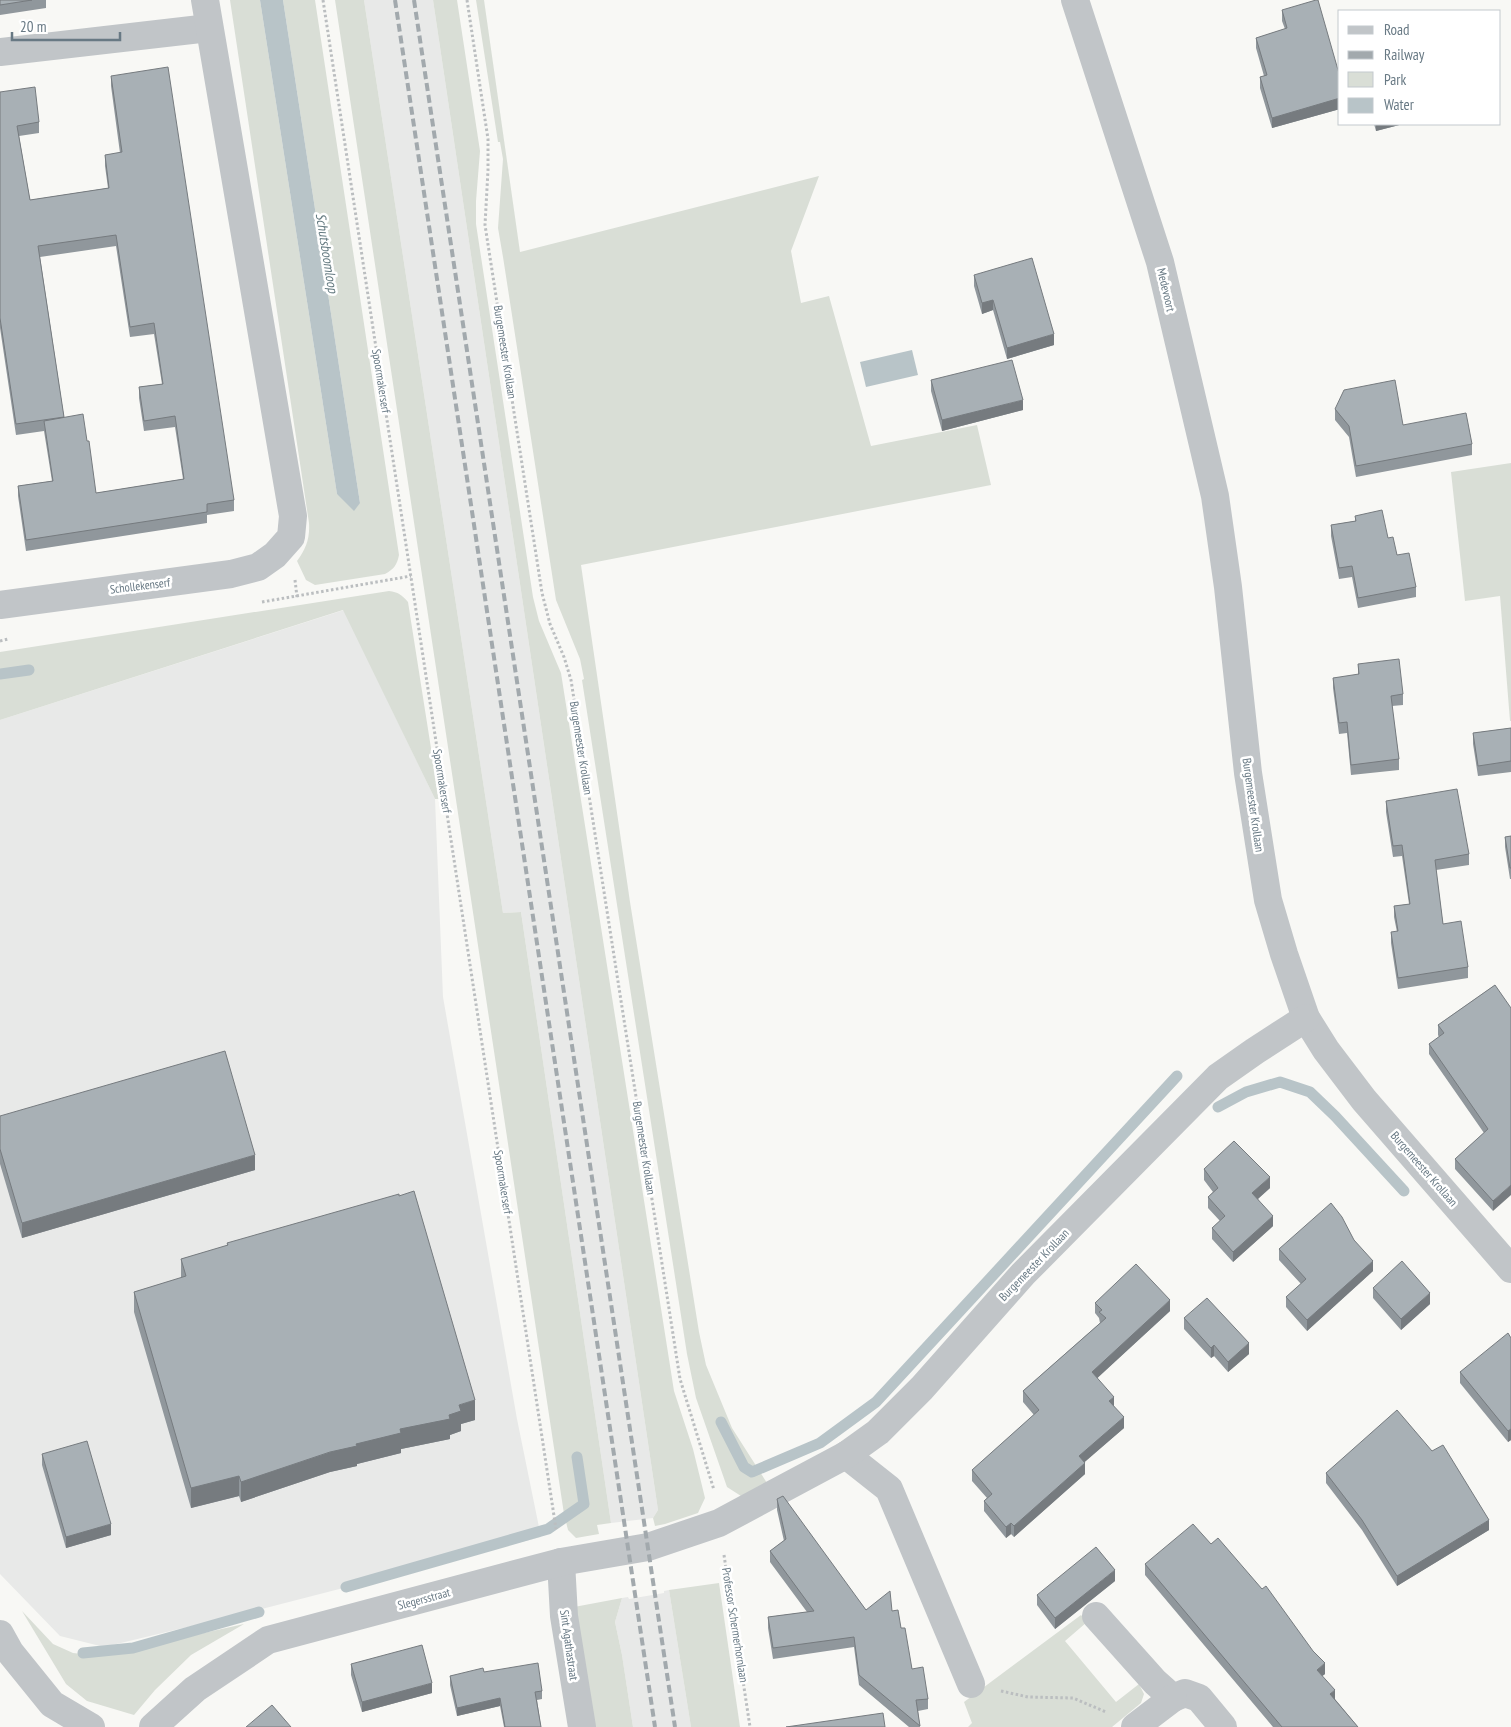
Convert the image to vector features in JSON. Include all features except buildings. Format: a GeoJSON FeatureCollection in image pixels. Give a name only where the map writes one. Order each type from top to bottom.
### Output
{"type":"FeatureCollection","features":[{"type":"Feature","properties":{"kind":"street"},"geometry":{"type":"LineString","coordinates":[[0,52],[209,28],[205,0]]}},
{"type":"Feature","properties":{"kind":"street","name":"Medevoort"},"geometry":{"type":"LineString","coordinates":[[1075,0],[1160,262],[1215,496],[1228,587]]}},
{"type":"Feature","properties":{"kind":"street","name":"Schollekenserf"},"geometry":{"type":"LineString","coordinates":[[0,604],[231,574],[258,567],[275,556],[291,537],[293,516],[209,28]]}},
{"type":"Feature","properties":{"kind":"street","name":"Burgemeester Krollaan"},"geometry":{"type":"LineString","coordinates":[[1228,587],[1248,773],[1268,900],[1306,1018],[1326,1050],[1364,1100],[1511,1269]]}},
{"type":"Feature","properties":{"kind":"street","name":"Burgemeester Krollaan"},"geometry":{"type":"LineString","coordinates":[[720,1523],[846,1455],[878,1432],[922,1388],[1022,1274],[1218,1077],[1254,1051],[1306,1018]]}},
{"type":"Feature","properties":{"kind":"street"},"geometry":{"type":"LineString","coordinates":[[846,1455],[889,1489],[971,1684]]}},
{"type":"Feature","properties":{"kind":"street","name":"Slegersstraat"},"geometry":{"type":"LineString","coordinates":[[153,1727],[195,1689],[268,1640],[562,1562],[648,1547],[720,1523]]}},
{"type":"Feature","properties":{"kind":"street","name":"Sint Agathastraat"},"geometry":{"type":"LineString","coordinates":[[562,1562],[564,1616],[582,1727]]}},
{"type":"Feature","properties":{"kind":"street"},"geometry":{"type":"LineString","coordinates":[[1096,1616],[1155,1682],[1173,1698]]}},
{"type":"Feature","properties":{"kind":"street"},"geometry":{"type":"LineString","coordinates":[[0,1634],[10,1652],[52,1704],[91,1727]]}},
{"type":"Feature","properties":{"kind":"street"},"geometry":{"type":"LineString","coordinates":[[1138,1725],[1173,1698],[1185,1693],[1199,1698],[1223,1727]]}},
{"type":"Feature","properties":{"kind":"path","name":"Spoormakerserf"},"geometry":{"type":"LineString","coordinates":[[323,0],[562,1562]]}},
{"type":"Feature","properties":{"kind":"path","name":"Burgemeester Krollaan"},"geometry":{"type":"LineString","coordinates":[[467,0],[488,139],[485,225],[542,593],[550,624],[564,656],[571,680],[680,1379],[713,1483],[720,1523]]}},
{"type":"Feature","properties":{"kind":"path","name":"Professor Schermerhornlaan"},"geometry":{"type":"LineString","coordinates":[[720,1523],[750,1727]]}},
{"type":"Feature","properties":{"kind":"path"},"geometry":{"type":"LineString","coordinates":[[971,1684],[1028,1697],[1072,1698],[1138,1725]]}},
{"type":"Feature","properties":{"kind":"shaded area"},"geometry":{"type":"Polygon","coordinates":[[[364,0],[433,0],[658,1510],[653,1518],[611,1523],[521,912],[503,913],[364,0]]]}},
{"type":"Feature","properties":{"kind":"shaded area"},"geometry":{"type":"Polygon","coordinates":[[[344,610],[435,799],[443,997],[517,1419],[541,1537],[246,1613],[104,1647],[60,1636],[0,1574],[0,720],[344,610]]]}},
{"type":"Feature","properties":{"kind":"shaded area"},"geometry":{"type":"Polygon","coordinates":[[[669,1590],[691,1727],[633,1727],[615,1622],[622,1598],[628,1597],[629,1599],[664,1593],[664,1591],[669,1590]]]}},
{"type":"Feature","properties":{"kind":"green space"},"geometry":{"type":"Polygon","coordinates":[[[230,0],[260,0],[337,494],[360,503],[283,0],[315,0],[399,555],[395,566],[385,574],[315,585],[306,580],[297,561],[307,543],[309,523],[230,0]]]}},
{"type":"Feature","properties":{"kind":"green space"},"geometry":{"type":"Polygon","coordinates":[[[335,0],[364,0],[503,913],[521,912],[611,1523],[597,1525],[599,1534],[576,1538],[568,1530],[564,1514],[335,0]]]}},
{"type":"Feature","properties":{"kind":"green space"},"geometry":{"type":"Polygon","coordinates":[[[433,0],[457,0],[480,151],[476,224],[533,597],[539,621],[561,673],[674,1391],[693,1449],[705,1498],[698,1513],[655,1526],[653,1518],[658,1510],[433,0]]]}},
{"type":"Feature","properties":{"kind":"green space"},"geometry":{"type":"Polygon","coordinates":[[[476,0],[484,0],[520,252],[819,176],[791,251],[801,303],[829,296],[871,446],[977,425],[991,485],[581,565],[630,902],[699,1332],[706,1365],[732,1428],[767,1483],[741,1496],[727,1487],[696,1398],[687,1354],[582,680],[584,679],[580,659],[556,600],[498,228],[503,159],[500,142],[498,142],[476,0]]]}},
{"type":"Feature","properties":{"kind":"green space"},"geometry":{"type":"Polygon","coordinates":[[[1511,463],[1510,721],[1500,596],[1465,601],[1451,472],[1511,463]]]}},
{"type":"Feature","properties":{"kind":"green space"},"geometry":{"type":"Polygon","coordinates":[[[389,591],[400,594],[408,602],[439,799],[435,799],[343,610],[0,720],[0,652],[389,591]]]}},
{"type":"Feature","properties":{"kind":"green space"},"geometry":{"type":"Polygon","coordinates":[[[719,1583],[740,1727],[691,1727],[669,1590],[719,1583]]]}},
{"type":"Feature","properties":{"kind":"green space"},"geometry":{"type":"Polygon","coordinates":[[[622,1598],[615,1622],[633,1727],[594,1727],[574,1607],[622,1598]]]}},
{"type":"Feature","properties":{"kind":"green space"},"geometry":{"type":"Polygon","coordinates":[[[22,1611],[53,1644],[73,1653],[100,1656],[244,1624],[191,1655],[155,1690],[134,1715],[87,1701],[66,1684],[22,1611]]]}},
{"type":"Feature","properties":{"kind":"green space"},"geometry":{"type":"Polygon","coordinates":[[[1081,1615],[1087,1622],[1065,1641],[1116,1702],[1139,1684],[1144,1694],[1141,1703],[1112,1727],[968,1727],[972,1723],[964,1702],[1081,1615]]]}},
{"type":"Feature","properties":{"kind":"water"},"geometry":{"type":"Polygon","coordinates":[[[260,0],[283,0],[360,503],[354,511],[337,494],[260,0]]]}},
{"type":"Feature","properties":{"kind":"water"},"geometry":{"type":"Polygon","coordinates":[[[912,350],[918,375],[866,387],[860,362],[912,350]]]}},
{"type":"Feature","properties":{"kind":"waterway","name":"Schutsboomloop"},"geometry":{"type":"LineString","coordinates":[[0,674],[29,670]]}},
{"type":"Feature","properties":{"kind":"waterway"},"geometry":{"type":"LineString","coordinates":[[721,1422],[744,1467],[752,1472],[820,1443],[876,1402],[1177,1076]]}},
{"type":"Feature","properties":{"kind":"waterway"},"geometry":{"type":"LineString","coordinates":[[1218,1107],[1246,1092],[1280,1082],[1310,1092],[1335,1116],[1404,1191]]}},
{"type":"Feature","properties":{"kind":"waterway"},"geometry":{"type":"LineString","coordinates":[[346,1587],[548,1529],[584,1504],[577,1457]]}},
{"type":"Feature","properties":{"kind":"waterway"},"geometry":{"type":"LineString","coordinates":[[83,1653],[133,1648],[259,1612]]}},
{"type":"Feature","properties":{"kind":"railway"},"geometry":{"type":"LineString","coordinates":[[395,0],[655,1727]]}},
{"type":"Feature","properties":{"kind":"railway"},"geometry":{"type":"LineString","coordinates":[[414,0],[675,1727]]}}]}
